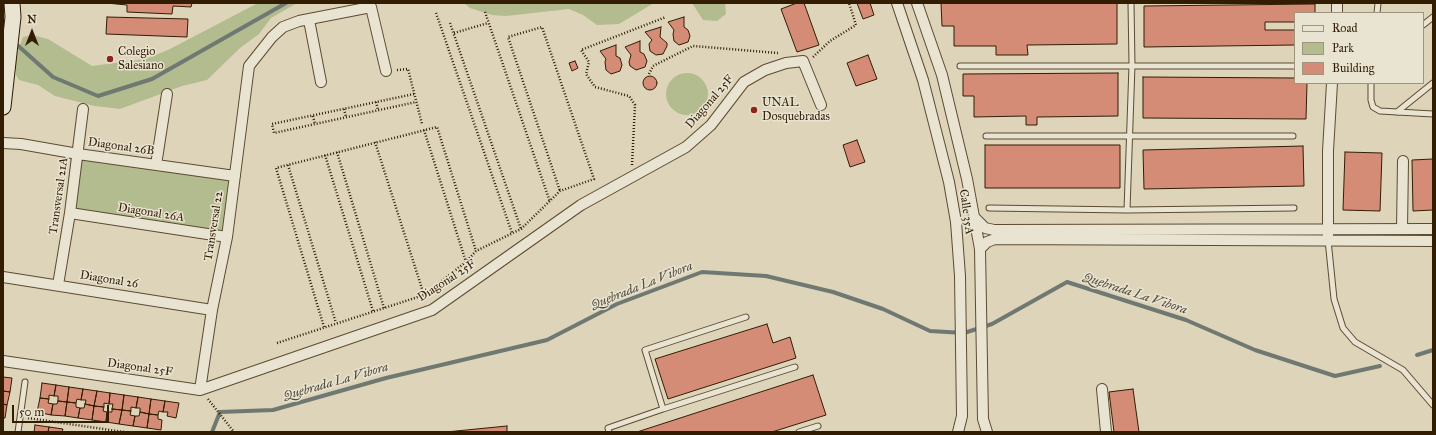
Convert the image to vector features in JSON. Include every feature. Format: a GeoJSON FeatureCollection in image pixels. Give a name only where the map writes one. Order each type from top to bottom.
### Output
{"type":"FeatureCollection","features":[{"type":"Feature","properties":{"kind":"street","name":"Calle 35A"},"geometry":{"type":"LineString","coordinates":[[897,3],[924,80],[956,222],[960,276],[962,416],[958,432]]}},
{"type":"Feature","properties":{"kind":"street","name":"Calle 35A"},"geometry":{"type":"LineString","coordinates":[[917,3],[942,75],[980,249],[982,276],[984,419],[987,432]]}},
{"type":"Feature","properties":{"kind":"street"},"geometry":{"type":"LineString","coordinates":[[321,82],[309,20],[371,7],[386,71]]}},
{"type":"Feature","properties":{"kind":"street"},"geometry":{"type":"LineString","coordinates":[[3,107],[13,10]]}},
{"type":"Feature","properties":{"kind":"street","name":"Transversal 22"},"geometry":{"type":"LineString","coordinates":[[200,390],[212,310],[227,238],[249,66],[272,37],[283,27],[309,20]]}},
{"type":"Feature","properties":{"kind":"street"},"geometry":{"type":"LineString","coordinates":[[803,61],[820,105]]}},
{"type":"Feature","properties":{"kind":"street","name":"Diagonal 25F"},"geometry":{"type":"LineString","coordinates":[[3,361],[200,390],[432,310],[562,217],[686,147],[711,124],[744,82],[765,70],[786,63],[803,61]]}},
{"type":"Feature","properties":{"kind":"street"},"geometry":{"type":"LineString","coordinates":[[1328,240],[1328,151],[1332,84]]}},
{"type":"Feature","properties":{"kind":"street"},"geometry":{"type":"LineString","coordinates":[[156,165],[167,94]]}},
{"type":"Feature","properties":{"kind":"street","name":"Transversal 21A"},"geometry":{"type":"LineString","coordinates":[[58,286],[70,213],[83,109]]}},
{"type":"Feature","properties":{"kind":"street","name":"Diagonal 26B"},"geometry":{"type":"LineString","coordinates":[[3,144],[21,144],[78,154],[235,176]]}},
{"type":"Feature","properties":{"kind":"street"},"geometry":{"type":"LineString","coordinates":[[1402,229],[1403,161]]}},
{"type":"Feature","properties":{"kind":"street","name":"Diagonal 26A"},"geometry":{"type":"LineString","coordinates":[[70,213],[227,238]]}},
{"type":"Feature","properties":{"kind":"street"},"geometry":{"type":"LineString","coordinates":[[974,217],[985,228],[994,230],[1433,229]]}},
{"type":"Feature","properties":{"kind":"street"},"geometry":{"type":"LineString","coordinates":[[980,249],[987,242],[995,239],[1433,241]]}},
{"type":"Feature","properties":{"kind":"street","name":"Diagonal 26"},"geometry":{"type":"LineString","coordinates":[[3,277],[212,310]]}},
{"type":"Feature","properties":{"kind":"street"},"geometry":{"type":"LineString","coordinates":[[1102,389],[1106,432]]}},
{"type":"Feature","properties":{"kind":"lane"},"geometry":{"type":"LineString","coordinates":[[1127,210],[1132,64],[1131,3]]}},
{"type":"Feature","properties":{"kind":"lane"},"geometry":{"type":"LineString","coordinates":[[1424,23],[1433,17]]}},
{"type":"Feature","properties":{"kind":"lane"},"geometry":{"type":"LineString","coordinates":[[960,66],[1132,64],[1294,66]]}},
{"type":"Feature","properties":{"kind":"lane"},"geometry":{"type":"LineString","coordinates":[[1396,112],[1433,83]]}},
{"type":"Feature","properties":{"kind":"lane"},"geometry":{"type":"LineString","coordinates":[[1371,84],[1371,100],[1373,107],[1380,111],[1433,114]]}},
{"type":"Feature","properties":{"kind":"lane"},"geometry":{"type":"LineString","coordinates":[[986,136],[1293,136]]}},
{"type":"Feature","properties":{"kind":"lane"},"geometry":{"type":"LineString","coordinates":[[989,208],[1127,210],[1294,208]]}},
{"type":"Feature","properties":{"kind":"lane"},"geometry":{"type":"LineString","coordinates":[[1328,240],[1334,299],[1343,328],[1355,342],[1403,370],[1433,405]]}},
{"type":"Feature","properties":{"kind":"lane"},"geometry":{"type":"LineString","coordinates":[[663,409],[645,350],[746,317]]}},
{"type":"Feature","properties":{"kind":"lane"},"geometry":{"type":"LineString","coordinates":[[609,432],[608,428],[795,367]]}},
{"type":"Feature","properties":{"kind":"lane"},"geometry":{"type":"LineString","coordinates":[[18,432],[25,382]]}},
{"type":"Feature","properties":{"kind":"lane"},"geometry":{"type":"LineString","coordinates":[[799,432],[818,426]]}},
{"type":"Feature","properties":{"kind":"path"},"geometry":{"type":"LineString","coordinates":[[803,61],[811,58],[830,41],[856,25],[848,3]]}},
{"type":"Feature","properties":{"kind":"path"},"geometry":{"type":"LineString","coordinates":[[485,12],[550,202]]}},
{"type":"Feature","properties":{"kind":"path"},"geometry":{"type":"LineString","coordinates":[[436,13],[512,232]]}},
{"type":"Feature","properties":{"kind":"path"},"geometry":{"type":"LineString","coordinates":[[631,178],[635,104],[629,96],[595,87],[586,74],[589,62],[581,50],[666,17]]}},
{"type":"Feature","properties":{"kind":"path"},"geometry":{"type":"LineString","coordinates":[[450,23],[521,229]]}},
{"type":"Feature","properties":{"kind":"path"},"geometry":{"type":"LineString","coordinates":[[454,33],[488,23]]}},
{"type":"Feature","properties":{"kind":"path"},"geometry":{"type":"LineString","coordinates":[[277,343],[424,295],[466,262],[476,251],[512,232],[521,229],[560,191],[594,179],[542,27],[508,37],[560,191]]}},
{"type":"Feature","properties":{"kind":"path"},"geometry":{"type":"LineString","coordinates":[[649,74],[653,66],[693,46],[782,53]]}},
{"type":"Feature","properties":{"kind":"path"},"geometry":{"type":"LineString","coordinates":[[386,71],[408,69],[422,124]]}},
{"type":"Feature","properties":{"kind":"path"},"geometry":{"type":"LineString","coordinates":[[414,94],[272,124],[274,133],[416,102]]}},
{"type":"Feature","properties":{"kind":"path"},"geometry":{"type":"LineString","coordinates":[[376,102],[378,110]]}},
{"type":"Feature","properties":{"kind":"path"},"geometry":{"type":"LineString","coordinates":[[344,109],[346,117]]}},
{"type":"Feature","properties":{"kind":"path"},"geometry":{"type":"LineString","coordinates":[[313,116],[315,124]]}},
{"type":"Feature","properties":{"kind":"path"},"geometry":{"type":"LineString","coordinates":[[324,327],[276,168],[437,127],[476,251]]}},
{"type":"Feature","properties":{"kind":"path"},"geometry":{"type":"LineString","coordinates":[[424,130],[466,262]]}},
{"type":"Feature","properties":{"kind":"path"},"geometry":{"type":"LineString","coordinates":[[375,142],[424,295]]}},
{"type":"Feature","properties":{"kind":"path"},"geometry":{"type":"LineString","coordinates":[[337,152],[384,308]]}},
{"type":"Feature","properties":{"kind":"path"},"geometry":{"type":"LineString","coordinates":[[325,155],[373,311]]}},
{"type":"Feature","properties":{"kind":"path"},"geometry":{"type":"LineString","coordinates":[[288,165],[336,323]]}},
{"type":"Feature","properties":{"kind":"path"},"geometry":{"type":"LineString","coordinates":[[200,390],[220,412],[234,432]]}},
{"type":"Feature","properties":{"kind":"path"},"geometry":{"type":"LineString","coordinates":[[20,417],[124,432]]}},
{"type":"Feature","properties":{"kind":"green space"},"geometry":{"type":"Polygon","coordinates":[[[258,3],[297,3],[271,18],[259,34],[240,48],[207,80],[182,86],[120,109],[95,106],[55,96],[38,85],[19,80],[16,75],[15,58],[23,37],[32,35],[48,39],[92,66],[146,59],[168,50],[258,3]]]}},
{"type":"Feature","properties":{"kind":"green space"},"geometry":{"type":"Polygon","coordinates":[[[464,3],[654,3],[619,24],[597,25],[583,15],[569,9],[506,16],[492,15],[470,8],[464,3]]]}},
{"type":"Feature","properties":{"kind":"green space"},"geometry":{"type":"Polygon","coordinates":[[[692,3],[725,3],[726,14],[717,21],[703,20],[692,3]]]}},
{"type":"Feature","properties":{"kind":"green space"},"geometry":{"type":"Polygon","coordinates":[[[687,73],[702,79],[708,94],[702,109],[687,115],[672,109],[666,94],[672,79],[687,73]]]}},
{"type":"Feature","properties":{"kind":"green space"},"geometry":{"type":"Polygon","coordinates":[[[78,154],[235,176],[227,237],[70,213],[78,154]]]}},
{"type":"Feature","properties":{"kind":"building"},"geometry":{"type":"Polygon","coordinates":[[[106,3],[192,3],[191,7],[173,6],[172,14],[127,12],[127,5],[106,3]]]}},
{"type":"Feature","properties":{"kind":"building"},"geometry":{"type":"Polygon","coordinates":[[[797,3],[804,3],[819,45],[797,52],[781,9],[797,3]]]}},
{"type":"Feature","properties":{"kind":"building"},"geometry":{"type":"Polygon","coordinates":[[[857,3],[870,3],[874,15],[863,19],[857,3]]]}},
{"type":"Feature","properties":{"kind":"building"},"geometry":{"type":"Polygon","coordinates":[[[941,3],[1117,3],[1117,44],[1027,45],[1028,55],[996,55],[996,46],[954,46],[954,26],[942,26],[941,3]]]}},
{"type":"Feature","properties":{"kind":"building"},"geometry":{"type":"Polygon","coordinates":[[[1315,4],[1315,12],[1294,12],[1294,22],[1265,22],[1265,30],[1294,30],[1294,45],[1144,47],[1144,6],[1315,4]]]}},
{"type":"Feature","properties":{"kind":"building"},"geometry":{"type":"Polygon","coordinates":[[[107,17],[188,19],[187,37],[106,34],[107,17]]]}},
{"type":"Feature","properties":{"kind":"building"},"geometry":{"type":"Polygon","coordinates":[[[684,17],[684,27],[688,30],[690,36],[688,42],[679,45],[674,41],[674,30],[668,22],[684,17]]]}},
{"type":"Feature","properties":{"kind":"building"},"geometry":{"type":"Polygon","coordinates":[[[661,27],[660,37],[667,43],[667,46],[663,54],[656,55],[650,51],[649,44],[652,40],[645,32],[661,27]]]}},
{"type":"Feature","properties":{"kind":"building"},"geometry":{"type":"Polygon","coordinates":[[[640,41],[640,52],[644,54],[647,61],[645,67],[636,70],[630,66],[629,62],[631,55],[625,47],[640,41]]]}},
{"type":"Feature","properties":{"kind":"building"},"geometry":{"type":"Polygon","coordinates":[[[616,45],[616,56],[620,58],[622,65],[620,71],[611,74],[606,70],[606,59],[600,51],[616,45]]]}},
{"type":"Feature","properties":{"kind":"building"},"geometry":{"type":"Polygon","coordinates":[[[868,55],[877,79],[856,86],[847,63],[868,55]]]}},
{"type":"Feature","properties":{"kind":"building"},"geometry":{"type":"Polygon","coordinates":[[[575,61],[578,68],[572,71],[569,63],[575,61]]]}},
{"type":"Feature","properties":{"kind":"building"},"geometry":{"type":"Polygon","coordinates":[[[1118,73],[1118,116],[1037,117],[1037,125],[1026,125],[1026,116],[974,117],[974,96],[963,96],[963,74],[1118,73]]]}},
{"type":"Feature","properties":{"kind":"building"},"geometry":{"type":"Polygon","coordinates":[[[647,76],[653,76],[657,80],[657,86],[653,90],[647,90],[643,86],[643,80],[647,76]]]}},
{"type":"Feature","properties":{"kind":"building"},"geometry":{"type":"Polygon","coordinates":[[[1143,77],[1294,78],[1294,84],[1307,84],[1306,119],[1143,118],[1143,77]]]}},
{"type":"Feature","properties":{"kind":"building"},"geometry":{"type":"Polygon","coordinates":[[[857,140],[865,162],[850,167],[843,145],[857,140]]]}},
{"type":"Feature","properties":{"kind":"building"},"geometry":{"type":"Polygon","coordinates":[[[985,145],[1120,145],[1120,188],[985,188],[985,145]]]}},
{"type":"Feature","properties":{"kind":"building"},"geometry":{"type":"Polygon","coordinates":[[[1303,146],[1304,186],[1144,189],[1143,150],[1303,146]]]}},
{"type":"Feature","properties":{"kind":"building"},"geometry":{"type":"Polygon","coordinates":[[[1345,152],[1382,153],[1380,211],[1343,210],[1345,152]]]}},
{"type":"Feature","properties":{"kind":"building"},"geometry":{"type":"Polygon","coordinates":[[[1433,159],[1433,210],[1413,211],[1412,160],[1433,159]]]}},
{"type":"Feature","properties":{"kind":"building"},"geometry":{"type":"Polygon","coordinates":[[[767,324],[773,343],[790,337],[796,358],[668,399],[655,359],[767,324]]]}},
{"type":"Feature","properties":{"kind":"building"},"geometry":{"type":"Polygon","coordinates":[[[813,375],[826,415],[772,432],[637,432],[813,375]]]}},
{"type":"Feature","properties":{"kind":"building"},"geometry":{"type":"Polygon","coordinates":[[[3,377],[12,378],[10,392],[3,391],[3,377]]]}},
{"type":"Feature","properties":{"kind":"building"},"geometry":{"type":"Polygon","coordinates":[[[42,383],[56,385],[54,396],[49,395],[49,399],[40,398],[42,383]]]}},
{"type":"Feature","properties":{"kind":"building"},"geometry":{"type":"Polygon","coordinates":[[[56,385],[69,387],[67,402],[58,401],[58,396],[54,396],[56,385]]]}},
{"type":"Feature","properties":{"kind":"building"},"geometry":{"type":"Polygon","coordinates":[[[69,387],[83,389],[81,400],[77,399],[76,403],[67,402],[69,387]]]}},
{"type":"Feature","properties":{"kind":"building"},"geometry":{"type":"Polygon","coordinates":[[[83,389],[97,391],[94,406],[85,404],[86,400],[81,400],[83,389]]]}},
{"type":"Feature","properties":{"kind":"building"},"geometry":{"type":"Polygon","coordinates":[[[1133,389],[1139,432],[1114,432],[1109,392],[1133,389]]]}},
{"type":"Feature","properties":{"kind":"building"},"geometry":{"type":"Polygon","coordinates":[[[3,391],[10,392],[7,405],[3,404],[3,391]]]}},
{"type":"Feature","properties":{"kind":"building"},"geometry":{"type":"Polygon","coordinates":[[[97,391],[110,393],[109,404],[104,403],[104,407],[94,406],[97,391]]]}},
{"type":"Feature","properties":{"kind":"building"},"geometry":{"type":"Polygon","coordinates":[[[110,393],[124,395],[122,410],[112,409],[113,404],[109,404],[110,393]]]}},
{"type":"Feature","properties":{"kind":"building"},"geometry":{"type":"Polygon","coordinates":[[[124,395],[138,397],[136,408],[131,407],[131,411],[122,410],[124,395]]]}},
{"type":"Feature","properties":{"kind":"building"},"geometry":{"type":"Polygon","coordinates":[[[138,397],[151,399],[149,414],[140,412],[140,408],[136,408],[138,397]]]}},
{"type":"Feature","properties":{"kind":"building"},"geometry":{"type":"Polygon","coordinates":[[[40,398],[49,399],[48,403],[53,404],[51,415],[37,412],[40,398]]]}},
{"type":"Feature","properties":{"kind":"building"},"geometry":{"type":"Polygon","coordinates":[[[151,399],[165,401],[163,412],[159,411],[158,415],[149,414],[151,399]]]}},
{"type":"Feature","properties":{"kind":"building"},"geometry":{"type":"Polygon","coordinates":[[[58,401],[67,402],[65,416],[51,415],[53,404],[57,404],[58,401]]]}},
{"type":"Feature","properties":{"kind":"building"},"geometry":{"type":"Polygon","coordinates":[[[165,401],[179,403],[176,418],[167,416],[168,412],[163,412],[165,401]]]}},
{"type":"Feature","properties":{"kind":"building"},"geometry":{"type":"Polygon","coordinates":[[[67,402],[76,403],[76,407],[80,408],[78,418],[65,416],[67,402]]]}},
{"type":"Feature","properties":{"kind":"building"},"geometry":{"type":"Polygon","coordinates":[[[3,404],[7,405],[5,418],[3,418],[3,404]]]}},
{"type":"Feature","properties":{"kind":"building"},"geometry":{"type":"Polygon","coordinates":[[[85,404],[94,406],[92,420],[78,418],[80,408],[84,408],[85,404]]]}},
{"type":"Feature","properties":{"kind":"building"},"geometry":{"type":"Polygon","coordinates":[[[94,406],[104,407],[103,411],[107,412],[106,422],[92,420],[94,406]]]}},
{"type":"Feature","properties":{"kind":"building"},"geometry":{"type":"Polygon","coordinates":[[[112,409],[122,410],[119,424],[106,422],[107,412],[112,412],[112,409]]]}},
{"type":"Feature","properties":{"kind":"building"},"geometry":{"type":"Polygon","coordinates":[[[122,410],[131,411],[130,415],[135,416],[133,426],[119,424],[122,410]]]}},
{"type":"Feature","properties":{"kind":"building"},"geometry":{"type":"Polygon","coordinates":[[[140,412],[149,414],[147,428],[133,426],[135,416],[139,416],[140,412]]]}},
{"type":"Feature","properties":{"kind":"building"},"geometry":{"type":"Polygon","coordinates":[[[149,414],[158,415],[158,419],[162,420],[161,430],[147,428],[149,414]]]}},
{"type":"Feature","properties":{"kind":"building"},"geometry":{"type":"Polygon","coordinates":[[[35,425],[49,427],[48,432],[34,432],[35,425]]]}},
{"type":"Feature","properties":{"kind":"building"},"geometry":{"type":"Polygon","coordinates":[[[507,426],[507,432],[446,432],[507,426]]]}},
{"type":"Feature","properties":{"kind":"building"},"geometry":{"type":"Polygon","coordinates":[[[49,427],[63,429],[62,432],[48,432],[49,427]]]}},
{"type":"Feature","properties":{"kind":"waterway"},"geometry":{"type":"LineString","coordinates":[[15,43],[53,77],[98,96],[152,79],[286,3]]}},
{"type":"Feature","properties":{"kind":"waterway","name":"Quebrada La Vibora"},"geometry":{"type":"LineString","coordinates":[[212,432],[220,412],[273,410],[386,378],[547,340],[617,304],[702,272],[766,276],[833,292],[883,309],[930,331],[964,333],[992,324],[1067,282],[1186,320],[1255,350],[1335,376],[1380,366]]}},
{"type":"Feature","properties":{"kind":"waterway","name":"Quebrada La Vibora"},"geometry":{"type":"LineString","coordinates":[[1417,355],[1433,350]]}},
{"type":"Feature","properties":{"kind":"place","name":"Colegio Salesiano"},"geometry":{"type":"Point","coordinates":[110,59]}},
{"type":"Feature","properties":{"kind":"place","name":"UNAL Dosquebradas"},"geometry":{"type":"Point","coordinates":[754,110]}}]}
